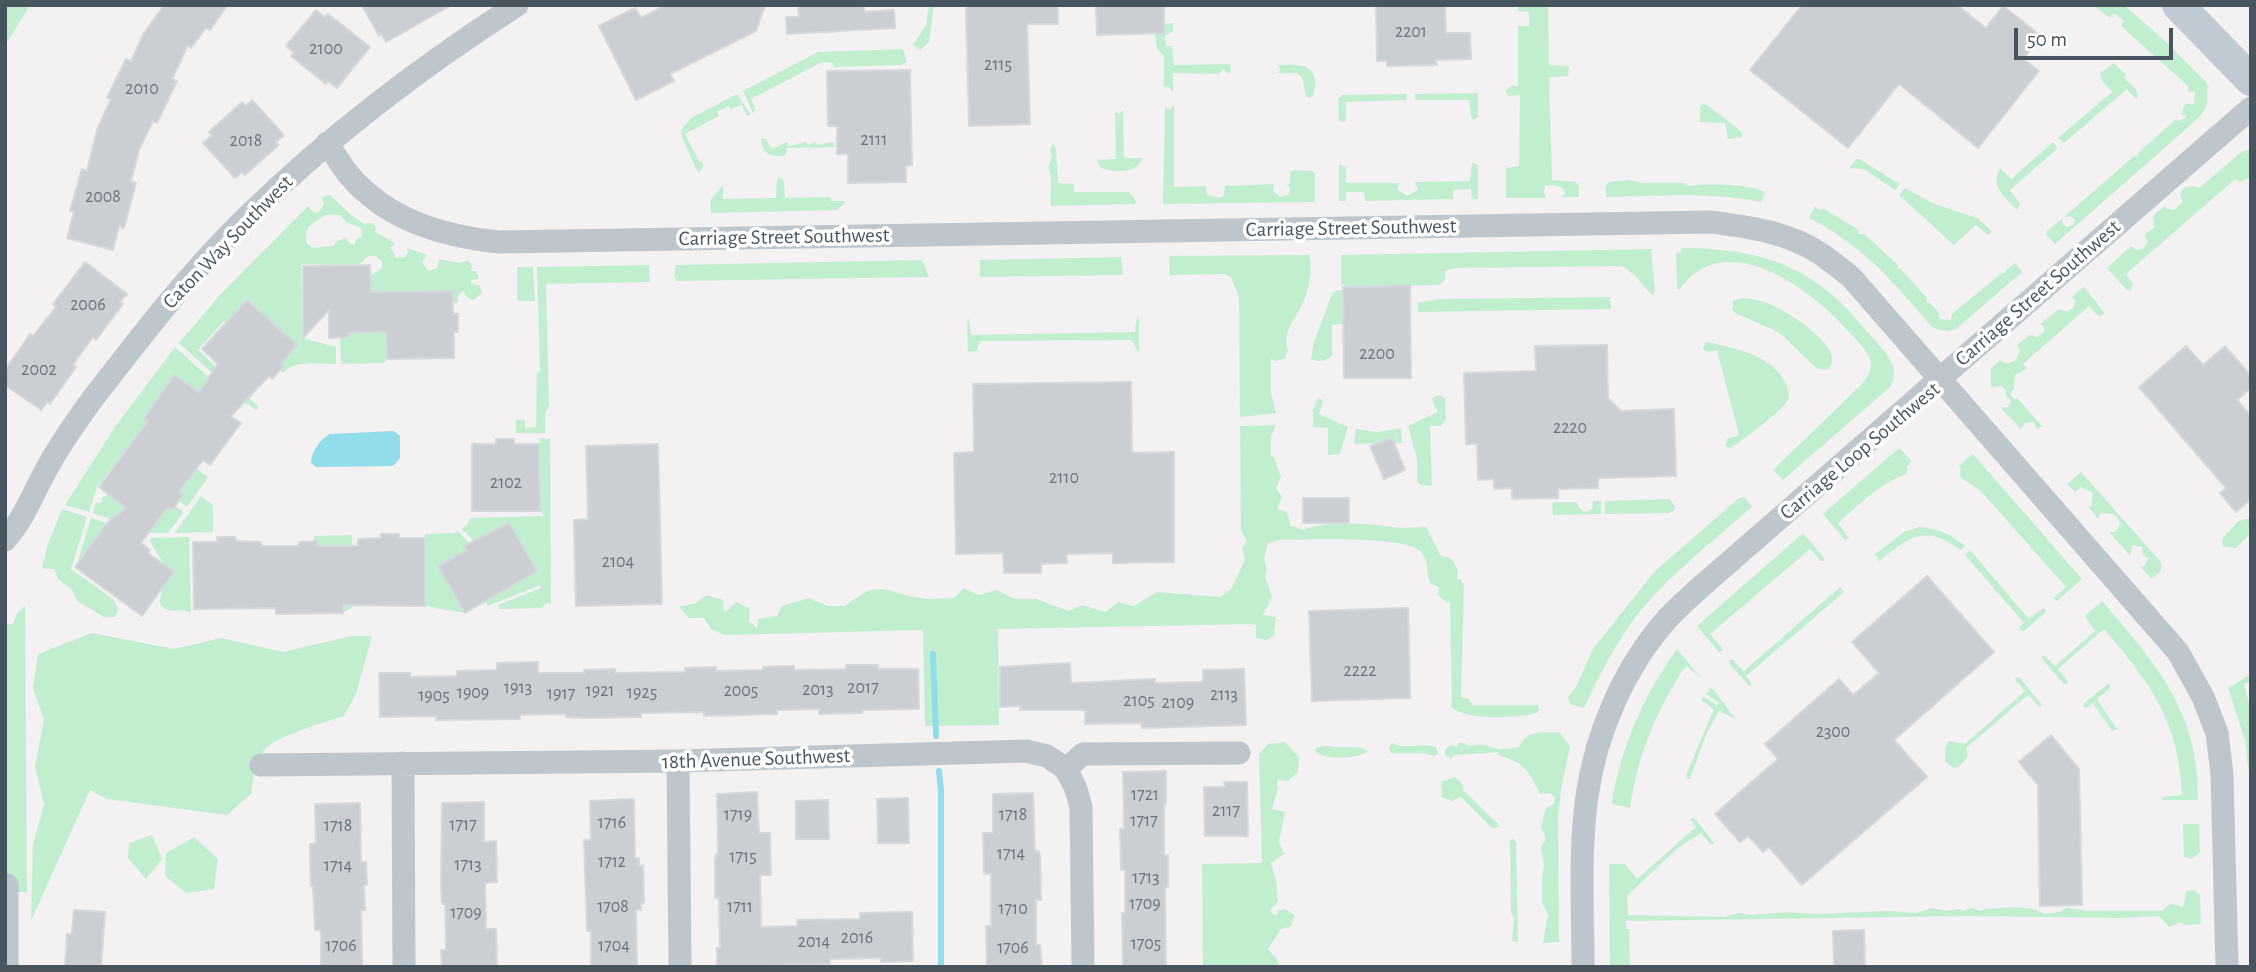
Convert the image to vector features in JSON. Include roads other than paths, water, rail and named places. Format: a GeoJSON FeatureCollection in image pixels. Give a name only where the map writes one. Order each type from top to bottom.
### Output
{"type":"FeatureCollection","features":[{"type":"Feature","properties":{"kind":"main road"},"geometry":{"type":"LineString","coordinates":[[2178,5],[2251,80]]}},
{"type":"Feature","properties":{"kind":"street","name":"Caton Way Southwest"},"geometry":{"type":"LineString","coordinates":[[5,540],[23,518],[47,468],[82,413],[172,299],[252,212],[327,143],[416,72],[517,5]]}},
{"type":"Feature","properties":{"kind":"street","name":"Carriage Street Southwest"},"geometry":{"type":"LineString","coordinates":[[327,143],[355,181],[369,195],[398,215],[441,232],[499,242],[1711,222],[1758,228],[1819,253],[1851,277],[1941,378],[2251,108]]}},
{"type":"Feature","properties":{"kind":"street","name":"Carriage Loop Southwest"},"geometry":{"type":"LineString","coordinates":[[1583,967],[1583,850],[1587,795],[1603,727],[1631,669],[1668,618],[1688,599],[1941,378],[2178,652],[2203,697],[2217,733],[2222,774],[2227,967]]}},
{"type":"Feature","properties":{"kind":"street","name":"18th Avenue Southwest"},"geometry":{"type":"LineString","coordinates":[[261,765],[678,761],[1026,751],[1047,756],[1066,769]]}},
{"type":"Feature","properties":{"kind":"street"},"geometry":{"type":"LineString","coordinates":[[1083,967],[1081,807],[1066,769],[1083,754],[1239,752]]}},
{"type":"Feature","properties":{"kind":"street"},"geometry":{"type":"LineString","coordinates":[[678,761],[680,967]]}},
{"type":"Feature","properties":{"kind":"street"},"geometry":{"type":"LineString","coordinates":[[403,763],[404,967]]}},
{"type":"Feature","properties":{"kind":"street"},"geometry":{"type":"LineString","coordinates":[[7,886],[7,967]]}},
{"type":"Feature","properties":{"kind":"water"},"geometry":{"type":"Polygon","coordinates":[[[394,431],[400,436],[400,458],[393,466],[316,467],[311,463],[317,446],[330,434],[394,431]]]}},
{"type":"Feature","properties":{"kind":"waterway"},"geometry":{"type":"LineString","coordinates":[[933,654],[936,736]]}},
{"type":"Feature","properties":{"kind":"waterway"},"geometry":{"type":"LineString","coordinates":[[939,771],[941,967]]}}]}
